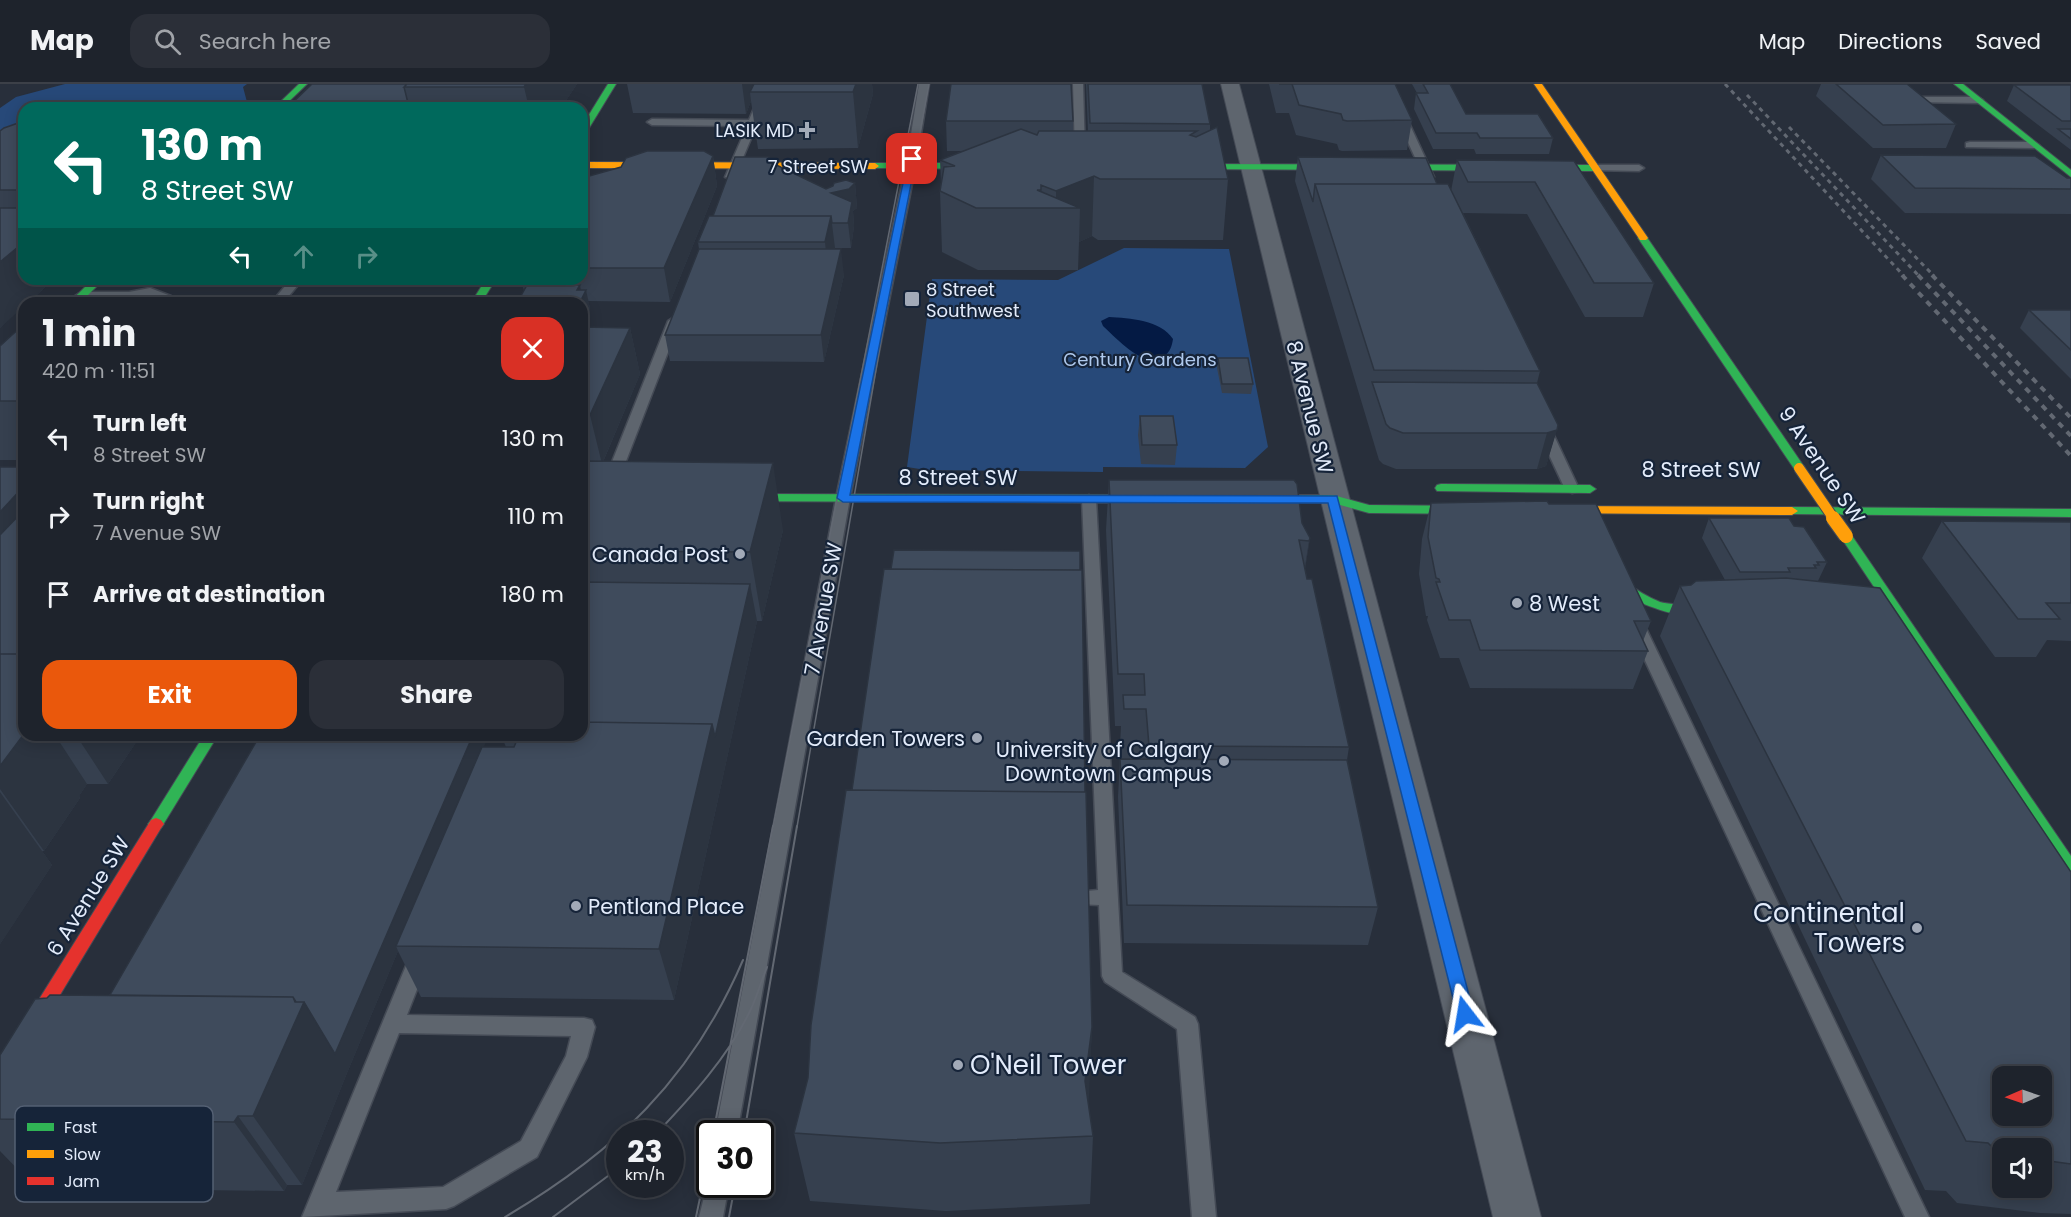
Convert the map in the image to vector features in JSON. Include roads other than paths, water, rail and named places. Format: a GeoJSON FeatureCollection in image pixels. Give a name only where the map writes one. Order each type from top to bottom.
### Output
{"type":"FeatureCollection","features":[{"type":"Feature","properties":{"kind":"main road"},"geometry":{"type":"LineString","coordinates":[[284,102],[303,84]]}},
{"type":"Feature","properties":{"kind":"main road"},"geometry":{"type":"LineString","coordinates":[[588,123],[612,84]]}},
{"type":"Feature","properties":{"kind":"main road","name":"9 Avenue SW"},"geometry":{"type":"LineString","coordinates":[[1538,84],[2071,869]]}},
{"type":"Feature","properties":{"kind":"main road"},"geometry":{"type":"LineString","coordinates":[[1958,84],[2069,171]]}},
{"type":"Feature","properties":{"kind":"main road","name":"7 Street SW"},"geometry":{"type":"LineString","coordinates":[[588,165],[999,166]]}},
{"type":"Feature","properties":{"kind":"main road"},"geometry":{"type":"LineString","coordinates":[[1172,167],[1594,168]]}},
{"type":"Feature","properties":{"kind":"main road"},"geometry":{"type":"LineString","coordinates":[[80,297],[93,285]]}},
{"type":"Feature","properties":{"kind":"main road"},"geometry":{"type":"LineString","coordinates":[[1431,488],[1607,489]]}},
{"type":"Feature","properties":{"kind":"main road"},"geometry":{"type":"LineString","coordinates":[[1798,490],[1833,491]]}},
{"type":"Feature","properties":{"kind":"main road"},"geometry":{"type":"LineString","coordinates":[[1240,499],[1343,495],[1369,509],[1494,510]]}},
{"type":"Feature","properties":{"kind":"main road","name":"8 Street SW"},"geometry":{"type":"LineString","coordinates":[[719,498],[1170,499]]}},
{"type":"Feature","properties":{"kind":"main road","name":"8 Street SW"},"geometry":{"type":"LineString","coordinates":[[1541,510],[2071,513]]}},
{"type":"Feature","properties":{"kind":"main road"},"geometry":{"type":"LineString","coordinates":[[1598,521],[1602,515],[1612,510]]}},
{"type":"Feature","properties":{"kind":"main road"},"geometry":{"type":"LineString","coordinates":[[1605,561],[1616,583],[1633,596],[1672,610],[1726,613]]}},
{"type":"Feature","properties":{"kind":"main road"},"geometry":{"type":"LineString","coordinates":[[1893,629],[1913,635]]}},
{"type":"Feature","properties":{"kind":"main road","name":"6 Avenue SW"},"geometry":{"type":"LineString","coordinates":[[0,1078],[207,741]]}},
{"type":"Feature","properties":{"kind":"street","name":"8 Avenue SW"},"geometry":{"type":"LineString","coordinates":[[1230,84],[1251,168],[1343,495],[1517,1217]]}},
{"type":"Feature","properties":{"kind":"lane"},"geometry":{"type":"LineString","coordinates":[[726,189],[769,84]]}},
{"type":"Feature","properties":{"kind":"lane","name":"7 Avenue SW"},"geometry":{"type":"LineString","coordinates":[[729,1120],[843,498],[910,166],[924,84]]}},
{"type":"Feature","properties":{"kind":"lane"},"geometry":{"type":"LineString","coordinates":[[1075,167],[1078,84]]}},
{"type":"Feature","properties":{"kind":"lane"},"geometry":{"type":"LineString","coordinates":[[1386,84],[1436,190]]}},
{"type":"Feature","properties":{"kind":"lane"},"geometry":{"type":"LineString","coordinates":[[1916,100],[1978,100]]}},
{"type":"Feature","properties":{"kind":"lane"},"geometry":{"type":"LineString","coordinates":[[652,122],[753,123]]}},
{"type":"Feature","properties":{"kind":"lane"},"geometry":{"type":"LineString","coordinates":[[1970,145],[2034,145]]}},
{"type":"Feature","properties":{"kind":"lane"},"geometry":{"type":"LineString","coordinates":[[1594,168],[1639,168]]}},
{"type":"Feature","properties":{"kind":"lane"},"geometry":{"type":"LineString","coordinates":[[146,292],[154,285]]}},
{"type":"Feature","properties":{"kind":"lane"},"geometry":{"type":"LineString","coordinates":[[282,297],[292,285]]}},
{"type":"Feature","properties":{"kind":"lane"},"geometry":{"type":"LineString","coordinates":[[112,297],[146,292],[156,292],[165,296],[161,297]]}},
{"type":"Feature","properties":{"kind":"lane"},"geometry":{"type":"LineString","coordinates":[[605,497],[679,308]]}},
{"type":"Feature","properties":{"kind":"lane"},"geometry":{"type":"LineString","coordinates":[[1538,415],[1572,489]]}},
{"type":"Feature","properties":{"kind":"lane"},"geometry":{"type":"LineString","coordinates":[[1089,499],[1112,976],[1187,1024],[1204,1217]]}},
{"type":"Feature","properties":{"kind":"lane"},"geometry":{"type":"LineString","coordinates":[[1616,583],[1917,1217]]}},
{"type":"Feature","properties":{"kind":"lane"},"geometry":{"type":"LineString","coordinates":[[1084,898],[1108,897]]}},
{"type":"Feature","properties":{"kind":"lane"},"geometry":{"type":"LineString","coordinates":[[392,1024],[584,1027],[576,1057],[529,1149],[446,1198],[317,1210],[426,939]]}},
{"type":"Feature","properties":{"kind":"lane"},"geometry":{"type":"LineString","coordinates":[[711,1217],[715,1198]]}},
{"type":"Feature","properties":{"kind":"tram line"},"geometry":{"type":"LineString","coordinates":[[773,827],[918,84]]}},
{"type":"Feature","properties":{"kind":"tram line"},"geometry":{"type":"LineString","coordinates":[[797,827],[886,312],[929,84]]}},
{"type":"Feature","properties":{"kind":"tram line"},"geometry":{"type":"LineString","coordinates":[[730,1045],[773,826]]}},
{"type":"Feature","properties":{"kind":"tram line"},"geometry":{"type":"LineString","coordinates":[[746,1120],[797,826]]}},
{"type":"Feature","properties":{"kind":"tram line"},"geometry":{"type":"LineString","coordinates":[[505,1217],[581,1166],[646,1109],[700,1041],[723,1003],[743,960]]}},
{"type":"Feature","properties":{"kind":"tram line"},"geometry":{"type":"LineString","coordinates":[[730,1045],[752,1006],[767,967]]}},
{"type":"Feature","properties":{"kind":"tram line"},"geometry":{"type":"LineString","coordinates":[[669,1120],[695,1091],[730,1045]]}},
{"type":"Feature","properties":{"kind":"tram line"},"geometry":{"type":"LineString","coordinates":[[716,1120],[730,1045]]}},
{"type":"Feature","properties":{"kind":"tram line"},"geometry":{"type":"LineString","coordinates":[[553,1217],[606,1177]]}},
{"type":"Feature","properties":{"kind":"tram line"},"geometry":{"type":"LineString","coordinates":[[696,1217],[700,1198]]}},
{"type":"Feature","properties":{"kind":"tram line"},"geometry":{"type":"LineString","coordinates":[[729,1217],[733,1198]]}},
{"type":"Feature","properties":{"kind":"railway"},"geometry":{"type":"LineString","coordinates":[[1725,84],[1904,276]]}},
{"type":"Feature","properties":{"kind":"railway"},"geometry":{"type":"LineString","coordinates":[[1747,95],[1919,276]]}},
{"type":"Feature","properties":{"kind":"railway"},"geometry":{"type":"LineString","coordinates":[[1789,127],[1934,276]]}},
{"type":"Feature","properties":{"kind":"railway"},"geometry":{"type":"LineString","coordinates":[[1902,275],[2071,456]]}},
{"type":"Feature","properties":{"kind":"railway"},"geometry":{"type":"LineString","coordinates":[[1918,275],[2071,436]]}},
{"type":"Feature","properties":{"kind":"railway"},"geometry":{"type":"LineString","coordinates":[[1932,275],[2071,418]]}},
{"type":"Feature","properties":{"kind":"place","name":"LASIK MD"},"geometry":{"type":"Point","coordinates":[807,130]}},
{"type":"Feature","properties":{"kind":"place","name":"8 Street Southwest"},"geometry":{"type":"Point","coordinates":[912,299]}},
{"type":"Feature","properties":{"kind":"place","name":"Canada Post"},"geometry":{"type":"Point","coordinates":[740,554]}},
{"type":"Feature","properties":{"kind":"place","name":"8 West"},"geometry":{"type":"Point","coordinates":[1517,603]}},
{"type":"Feature","properties":{"kind":"place","name":"Garden Towers"},"geometry":{"type":"Point","coordinates":[977,738]}},
{"type":"Feature","properties":{"kind":"place","name":"University of Calgary Downtown Campus"},"geometry":{"type":"Point","coordinates":[1224,761]}},
{"type":"Feature","properties":{"kind":"place","name":"Pentland Place"},"geometry":{"type":"Point","coordinates":[576,906]}},
{"type":"Feature","properties":{"kind":"place","name":"Continental Towers"},"geometry":{"type":"Point","coordinates":[1917,928]}},
{"type":"Feature","properties":{"kind":"place","name":"O'Neil Tower"},"geometry":{"type":"Point","coordinates":[958,1065]}},
{"type":"Feature","properties":{"kind":"park label","name":"Century Gardens"},"geometry":{"type":"Point","coordinates":[1140,359]}}]}
